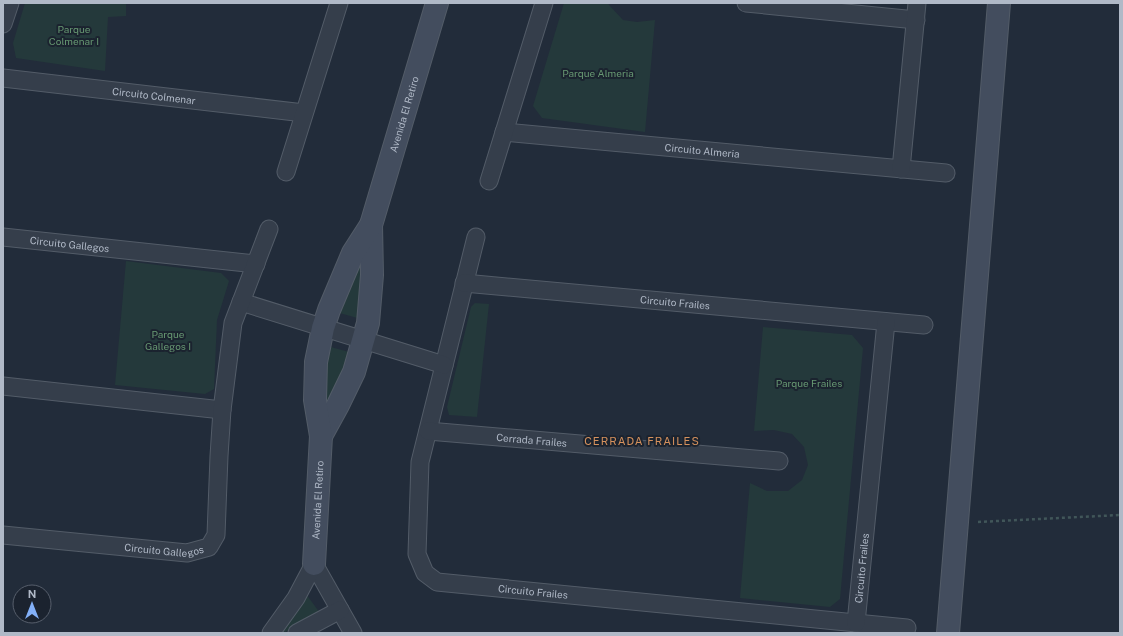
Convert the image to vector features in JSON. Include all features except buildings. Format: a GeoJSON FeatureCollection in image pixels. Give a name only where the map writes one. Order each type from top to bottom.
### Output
{"type":"FeatureCollection","features":[{"type":"Feature","properties":{"kind":"street"},"geometry":{"type":"LineString","coordinates":[[3,24],[10,3]]}},
{"type":"Feature","properties":{"kind":"street"},"geometry":{"type":"LineString","coordinates":[[286,172],[339,3]]}},
{"type":"Feature","properties":{"kind":"street","name":"Avenida El Retiro"},"geometry":{"type":"LineString","coordinates":[[314,564],[321,436],[315,400],[316,362],[329,310],[353,253],[371,225],[437,3]]}},
{"type":"Feature","properties":{"kind":"street"},"geometry":{"type":"LineString","coordinates":[[489,181],[544,3]]}},
{"type":"Feature","properties":{"kind":"street"},"geometry":{"type":"LineString","coordinates":[[746,3],[916,11],[901,169]]}},
{"type":"Feature","properties":{"kind":"street"},"geometry":{"type":"LineString","coordinates":[[948,633],[999,3]]}},
{"type":"Feature","properties":{"kind":"street","name":"Circuito Colmenar"},"geometry":{"type":"LineString","coordinates":[[3,78],[304,114]]}},
{"type":"Feature","properties":{"kind":"street","name":"Circuito Almeria"},"geometry":{"type":"LineString","coordinates":[[504,132],[946,173]]}},
{"type":"Feature","properties":{"kind":"street","name":"Avenida El Retiro"},"geometry":{"type":"LineString","coordinates":[[321,436],[354,372],[368,324],[372,275],[371,225]]}},
{"type":"Feature","properties":{"kind":"street","name":"Circuito Gallegos"},"geometry":{"type":"LineString","coordinates":[[3,536],[187,553],[209,547],[216,535],[222,410],[233,323],[269,229]]}},
{"type":"Feature","properties":{"kind":"street","name":"Circuito Gallegos"},"geometry":{"type":"LineString","coordinates":[[3,236],[256,264]]}},
{"type":"Feature","properties":{"kind":"street","name":"Circuito Frailes"},"geometry":{"type":"LineString","coordinates":[[476,236],[420,462],[417,554],[425,573],[437,582],[906,628]]}},
{"type":"Feature","properties":{"kind":"street","name":"Circuito Frailes"},"geometry":{"type":"LineString","coordinates":[[464,283],[924,325]]}},
{"type":"Feature","properties":{"kind":"street"},"geometry":{"type":"LineString","coordinates":[[241,302],[444,365]]}},
{"type":"Feature","properties":{"kind":"street","name":"Circuito Frailes"},"geometry":{"type":"LineString","coordinates":[[856,623],[886,322]]}},
{"type":"Feature","properties":{"kind":"street"},"geometry":{"type":"LineString","coordinates":[[3,386],[222,410]]}},
{"type":"Feature","properties":{"kind":"street","name":"Cerrada Frailes"},"geometry":{"type":"LineString","coordinates":[[428,431],[779,461]]}},
{"type":"Feature","properties":{"kind":"street"},"geometry":{"type":"LineString","coordinates":[[314,564],[353,633]]}},
{"type":"Feature","properties":{"kind":"street"},"geometry":{"type":"LineString","coordinates":[[272,633],[296,598],[314,564]]}},
{"type":"Feature","properties":{"kind":"street"},"geometry":{"type":"LineString","coordinates":[[297,633],[340,610]]}},
{"type":"Feature","properties":{"kind":"path"},"geometry":{"type":"LineString","coordinates":[[957,523],[1120,515]]}},
{"type":"Feature","properties":{"kind":"green space","name":"Parque Colmenar I"},"geometry":{"type":"Polygon","coordinates":[[[25,3],[126,3],[126,16],[108,17],[105,71],[16,58],[13,43],[25,3]]]}},
{"type":"Feature","properties":{"kind":"green space","name":"Parque Almeria"},"geometry":{"type":"Polygon","coordinates":[[[564,3],[608,3],[623,20],[637,22],[655,20],[645,132],[542,118],[533,106],[564,3]]]}},
{"type":"Feature","properties":{"kind":"green space","name":"Parque Gallegos I"},"geometry":{"type":"Polygon","coordinates":[[[126,261],[221,273],[229,281],[217,320],[214,389],[205,394],[115,385],[126,261]]]}},
{"type":"Feature","properties":{"kind":"green space"},"geometry":{"type":"Polygon","coordinates":[[[360,262],[365,264],[361,319],[336,312],[360,262]]]}},
{"type":"Feature","properties":{"kind":"green space"},"geometry":{"type":"Polygon","coordinates":[[[475,303],[489,304],[477,417],[449,415],[447,407],[471,307],[475,303]]]}},
{"type":"Feature","properties":{"kind":"green space","name":"Parque Frailes"},"geometry":{"type":"Polygon","coordinates":[[[763,327],[852,335],[863,348],[840,599],[830,607],[740,598],[750,483],[767,491],[788,491],[802,480],[808,465],[804,447],[792,434],[774,430],[754,431],[763,327]]]}},
{"type":"Feature","properties":{"kind":"green space"},"geometry":{"type":"Polygon","coordinates":[[[327,346],[349,352],[346,368],[328,404],[323,403],[327,346]]]}},
{"type":"Feature","properties":{"kind":"green space"},"geometry":{"type":"Polygon","coordinates":[[[306,594],[320,613],[281,633],[306,594]]]}},
{"type":"Feature","properties":{"kind":"district","name":"CERRADA FRAILES"},"geometry":{"type":"Point","coordinates":[642,441]}}]}
